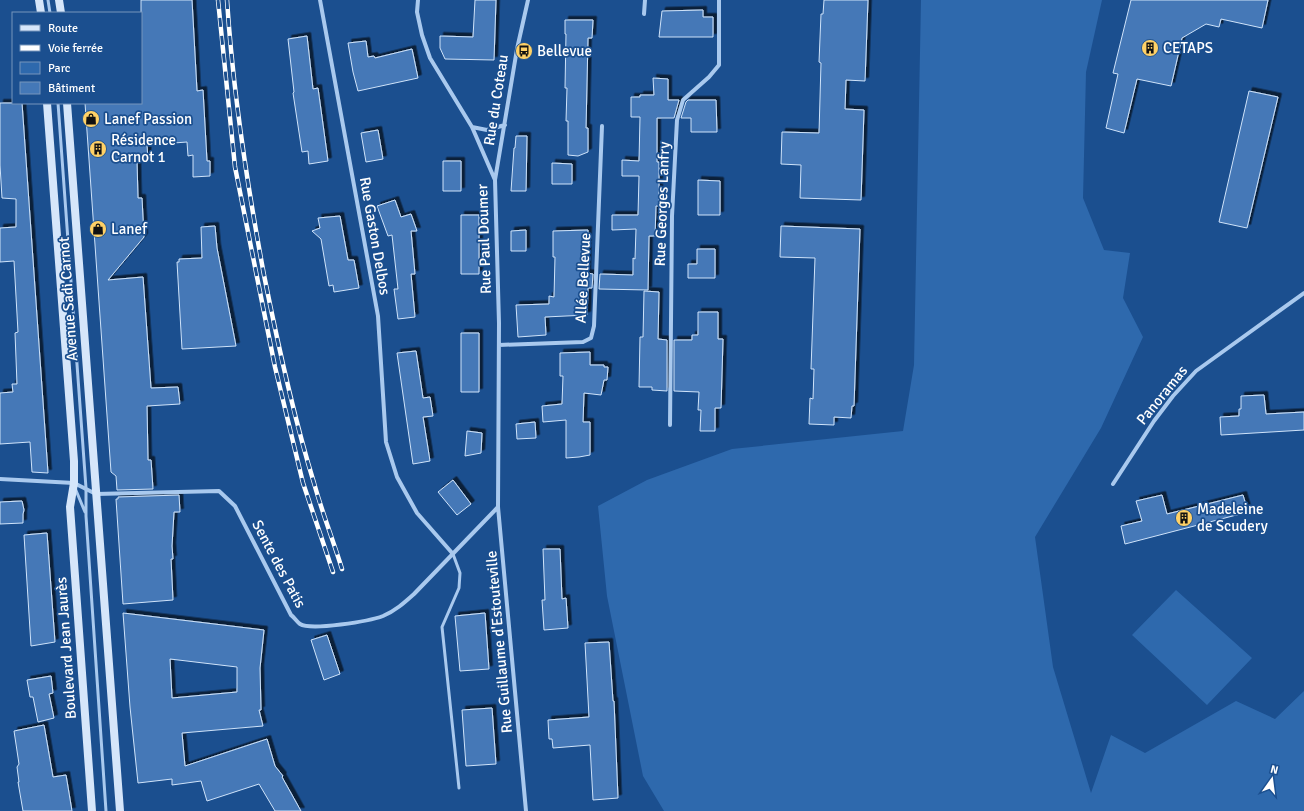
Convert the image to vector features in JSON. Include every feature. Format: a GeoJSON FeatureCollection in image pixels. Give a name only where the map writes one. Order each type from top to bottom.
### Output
{"type":"FeatureCollection","features":[{"type":"Feature","properties":{"kind":"main road"},"geometry":{"type":"LineString","coordinates":[[39,0],[41,12]]}},
{"type":"Feature","properties":{"kind":"main road"},"geometry":{"type":"LineString","coordinates":[[59,0],[61,12]]}},
{"type":"Feature","properties":{"kind":"main road","name":"Avenue Sadi Carnot"},"geometry":{"type":"LineString","coordinates":[[47,104],[74,460],[74,484]]}},
{"type":"Feature","properties":{"kind":"main road","name":"Avenue Sadi Carnot"},"geometry":{"type":"LineString","coordinates":[[67,104],[96,494]]}},
{"type":"Feature","properties":{"kind":"main road","name":"Boulevard Jean Jaurès"},"geometry":{"type":"LineString","coordinates":[[74,484],[70,507],[92,811]]}},
{"type":"Feature","properties":{"kind":"main road"},"geometry":{"type":"LineString","coordinates":[[96,494],[120,811]]}},
{"type":"Feature","properties":{"kind":"street","name":"Rue Gaston Delbos"},"geometry":{"type":"LineString","coordinates":[[320,0],[378,316],[386,442],[397,477],[417,512],[453,554]]}},
{"type":"Feature","properties":{"kind":"street","name":"Rue Paul Doumer"},"geometry":{"type":"LineString","coordinates":[[418,0],[417,12],[430,58],[472,127],[495,180],[499,345],[499,471]]}},
{"type":"Feature","properties":{"kind":"street","name":"Rue du Coteau"},"geometry":{"type":"LineString","coordinates":[[495,180],[517,49],[528,0]]}},
{"type":"Feature","properties":{"kind":"street"},"geometry":{"type":"LineString","coordinates":[[644,14],[645,0]]}},
{"type":"Feature","properties":{"kind":"street","name":"Rue Georges Lanfry"},"geometry":{"type":"LineString","coordinates":[[670,425],[672,216],[677,120],[682,100],[709,78],[719,65],[720,0]]}},
{"type":"Feature","properties":{"kind":"street"},"geometry":{"type":"LineString","coordinates":[[472,127],[487,130],[504,125]]}},
{"type":"Feature","properties":{"kind":"street","name":"Allée Bellevue"},"geometry":{"type":"LineString","coordinates":[[499,345],[583,342],[591,338],[594,326],[602,126]]}},
{"type":"Feature","properties":{"kind":"street","name":"Panoramas"},"geometry":{"type":"LineString","coordinates":[[1113,484],[1154,421],[1173,396],[1196,370],[1304,293]]}},
{"type":"Feature","properties":{"kind":"street","name":"Rue Guillaume d'Estouteville"},"geometry":{"type":"LineString","coordinates":[[499,471],[498,507],[526,811]]}},
{"type":"Feature","properties":{"kind":"street"},"geometry":{"type":"LineString","coordinates":[[0,479],[74,484],[86,488],[96,494]]}},
{"type":"Feature","properties":{"kind":"street","name":"Sente des Patis"},"geometry":{"type":"LineString","coordinates":[[96,494],[219,491],[235,506],[291,615],[300,624],[309,626],[342,624],[382,616],[400,607],[498,507]]}},
{"type":"Feature","properties":{"kind":"lane"},"geometry":{"type":"LineString","coordinates":[[48,0],[50,12]]}},
{"type":"Feature","properties":{"kind":"lane"},"geometry":{"type":"LineString","coordinates":[[58,104],[86,488],[86,516],[106,811]]}},
{"type":"Feature","properties":{"kind":"lane"},"geometry":{"type":"LineString","coordinates":[[74,484],[86,516]]}},
{"type":"Feature","properties":{"kind":"lane"},"geometry":{"type":"LineString","coordinates":[[453,554],[460,573],[460,588],[442,627],[459,788]]}},
{"type":"Feature","properties":{"kind":"green space"},"geometry":{"type":"Polygon","coordinates":[[[921,0],[1102,0],[1086,72],[1083,198],[1104,250],[1130,253],[1123,298],[1143,337],[1101,428],[1035,537],[1053,667],[1091,793],[1111,735],[1145,753],[1236,701],[1275,719],[1304,691],[1304,811],[664,811],[643,776],[607,596],[598,506],[647,480],[732,449],[903,431],[914,365],[921,0]]]}},
{"type":"Feature","properties":{"kind":"green space"},"geometry":{"type":"Polygon","coordinates":[[[1176,590],[1252,658],[1207,705],[1132,635],[1176,590]]]}},
{"type":"Feature","properties":{"kind":"building"},"geometry":{"type":"Polygon","coordinates":[[[141,0],[192,0],[197,91],[203,90],[207,161],[210,161],[210,176],[193,177],[193,155],[188,156],[187,142],[147,145],[148,161],[137,161],[138,198],[142,198],[144,237],[108,280],[143,277],[151,388],[178,387],[180,404],[147,406],[148,460],[151,460],[153,489],[117,490],[116,476],[111,472],[85,104],[142,104],[141,0]]]}},
{"type":"Feature","properties":{"kind":"building"},"geometry":{"type":"Polygon","coordinates":[[[475,0],[496,0],[494,60],[445,59],[440,48],[440,36],[473,37],[475,0]]]}},
{"type":"Feature","properties":{"kind":"building"},"geometry":{"type":"Polygon","coordinates":[[[824,0],[868,0],[865,81],[846,80],[845,109],[864,110],[861,200],[800,198],[801,165],[781,164],[782,132],[819,133],[821,63],[819,62],[821,14],[823,14],[824,0]]]}},
{"type":"Feature","properties":{"kind":"building","name":"CETAPS"},"geometry":{"type":"Polygon","coordinates":[[[1131,0],[1268,0],[1262,28],[1221,19],[1219,27],[1206,24],[1182,38],[1171,86],[1137,79],[1124,133],[1106,128],[1118,74],[1113,73],[1131,0]]]}},
{"type":"Feature","properties":{"kind":"building"},"geometry":{"type":"Polygon","coordinates":[[[703,10],[703,17],[713,17],[713,37],[659,37],[662,11],[703,10]]]}},
{"type":"Feature","properties":{"kind":"building"},"geometry":{"type":"Polygon","coordinates":[[[565,20],[593,20],[592,38],[588,38],[586,128],[588,128],[588,152],[578,156],[568,155],[568,121],[566,121],[567,88],[565,88],[565,20]]]}},
{"type":"Feature","properties":{"kind":"building"},"geometry":{"type":"Polygon","coordinates":[[[307,36],[313,89],[318,88],[328,161],[309,164],[308,151],[302,152],[293,93],[288,39],[307,36]]]}},
{"type":"Feature","properties":{"kind":"building"},"geometry":{"type":"Polygon","coordinates":[[[366,41],[368,57],[374,56],[375,58],[412,49],[418,78],[358,91],[348,43],[366,41]]]}},
{"type":"Feature","properties":{"kind":"building"},"geometry":{"type":"Polygon","coordinates":[[[653,78],[668,79],[668,100],[679,100],[674,118],[657,118],[659,206],[656,206],[655,236],[649,236],[648,290],[599,289],[600,274],[633,275],[636,229],[612,230],[612,215],[638,215],[639,176],[622,176],[622,160],[639,161],[640,117],[631,117],[631,97],[640,97],[640,95],[654,95],[653,78]]]}},
{"type":"Feature","properties":{"kind":"building"},"geometry":{"type":"Polygon","coordinates":[[[1249,91],[1278,97],[1247,228],[1219,222],[1249,91]]]}},
{"type":"Feature","properties":{"kind":"building"},"geometry":{"type":"Polygon","coordinates":[[[688,100],[716,100],[717,132],[691,132],[691,118],[681,118],[688,100]]]}},
{"type":"Feature","properties":{"kind":"building"},"geometry":{"type":"Polygon","coordinates":[[[0,103],[22,104],[48,473],[32,472],[30,442],[0,444],[0,393],[13,392],[12,384],[17,384],[15,333],[18,332],[14,261],[0,262],[0,228],[16,227],[16,199],[2,198],[0,165],[0,103]]]}},
{"type":"Feature","properties":{"kind":"building"},"geometry":{"type":"Polygon","coordinates":[[[378,130],[383,159],[366,162],[361,133],[378,130]]]}},
{"type":"Feature","properties":{"kind":"building"},"geometry":{"type":"Polygon","coordinates":[[[516,136],[527,136],[526,191],[511,191],[516,136]]]}},
{"type":"Feature","properties":{"kind":"building"},"geometry":{"type":"Polygon","coordinates":[[[443,161],[461,161],[461,191],[443,191],[443,161]]]}},
{"type":"Feature","properties":{"kind":"building"},"geometry":{"type":"Polygon","coordinates":[[[552,163],[572,164],[572,184],[552,184],[552,163]]]}},
{"type":"Feature","properties":{"kind":"building"},"geometry":{"type":"Polygon","coordinates":[[[698,180],[720,181],[720,215],[698,215],[698,180]]]}},
{"type":"Feature","properties":{"kind":"building"},"geometry":{"type":"Polygon","coordinates":[[[395,200],[401,217],[411,214],[417,231],[411,231],[415,274],[411,274],[415,317],[398,319],[394,289],[398,289],[392,235],[388,236],[377,206],[395,200]]]}},
{"type":"Feature","properties":{"kind":"building"},"geometry":{"type":"Polygon","coordinates":[[[461,215],[479,215],[479,274],[461,274],[461,215]]]}},
{"type":"Feature","properties":{"kind":"building"},"geometry":{"type":"Polygon","coordinates":[[[340,216],[348,260],[354,260],[359,288],[334,292],[333,285],[329,286],[321,239],[312,231],[320,228],[318,218],[340,216]]]}},
{"type":"Feature","properties":{"kind":"building"},"geometry":{"type":"Polygon","coordinates":[[[215,226],[217,248],[236,346],[182,349],[177,262],[179,262],[179,259],[202,258],[201,227],[215,226]]]}},
{"type":"Feature","properties":{"kind":"building"},"geometry":{"type":"Polygon","coordinates":[[[781,226],[860,229],[854,406],[852,406],[851,418],[834,417],[834,425],[809,424],[810,398],[813,399],[814,369],[811,369],[815,258],[780,257],[781,226]]]}},
{"type":"Feature","properties":{"kind":"building"},"geometry":{"type":"Polygon","coordinates":[[[526,230],[526,251],[511,251],[511,231],[526,230]]]}},
{"type":"Feature","properties":{"kind":"building"},"geometry":{"type":"Polygon","coordinates":[[[588,230],[587,273],[593,274],[592,288],[588,288],[587,315],[545,317],[546,335],[518,337],[516,305],[549,304],[549,296],[554,297],[555,257],[553,257],[553,231],[588,230]]]}},
{"type":"Feature","properties":{"kind":"building"},"geometry":{"type":"Polygon","coordinates":[[[697,249],[715,249],[715,278],[688,278],[688,264],[697,264],[697,249]]]}},
{"type":"Feature","properties":{"kind":"building"},"geometry":{"type":"Polygon","coordinates":[[[644,291],[659,292],[658,339],[667,340],[667,391],[652,390],[652,387],[639,387],[640,337],[643,337],[644,291]]]}},
{"type":"Feature","properties":{"kind":"building"},"geometry":{"type":"Polygon","coordinates":[[[698,312],[718,312],[718,339],[723,339],[721,408],[715,408],[715,431],[700,431],[701,410],[698,410],[699,392],[674,391],[674,340],[692,340],[692,335],[698,335],[698,312]]]}},
{"type":"Feature","properties":{"kind":"building"},"geometry":{"type":"Polygon","coordinates":[[[461,333],[479,333],[479,392],[461,392],[461,333]]]}},
{"type":"Feature","properties":{"kind":"building"},"geometry":{"type":"Polygon","coordinates":[[[416,351],[423,398],[430,397],[433,416],[423,417],[430,461],[413,464],[397,353],[416,351]]]}},
{"type":"Feature","properties":{"kind":"building"},"geometry":{"type":"Polygon","coordinates":[[[590,352],[590,365],[604,365],[604,367],[608,367],[607,380],[604,380],[601,395],[584,393],[583,422],[590,422],[590,455],[566,458],[566,420],[543,422],[542,406],[562,404],[563,376],[560,376],[560,353],[590,352]]]}},
{"type":"Feature","properties":{"kind":"building"},"geometry":{"type":"Polygon","coordinates":[[[1264,395],[1266,414],[1304,412],[1304,430],[1221,435],[1220,417],[1239,416],[1239,409],[1241,409],[1241,396],[1264,395]]]}},
{"type":"Feature","properties":{"kind":"building"},"geometry":{"type":"Polygon","coordinates":[[[535,422],[536,438],[517,439],[516,424],[535,422]]]}},
{"type":"Feature","properties":{"kind":"building"},"geometry":{"type":"Polygon","coordinates":[[[467,431],[482,433],[481,453],[465,456],[467,431]]]}},
{"type":"Feature","properties":{"kind":"building"},"geometry":{"type":"Polygon","coordinates":[[[453,480],[471,504],[457,515],[438,492],[453,480]]]}},
{"type":"Feature","properties":{"kind":"building"},"geometry":{"type":"Polygon","coordinates":[[[179,495],[180,512],[174,512],[172,546],[173,559],[171,559],[173,600],[123,604],[116,499],[118,499],[118,497],[179,495]]]}},
{"type":"Feature","properties":{"kind":"building","name":"Madeleine de Scudery"},"geometry":{"type":"Polygon","coordinates":[[[1162,495],[1167,514],[1243,495],[1248,512],[1125,544],[1121,526],[1142,521],[1136,501],[1162,495]]]}},
{"type":"Feature","properties":{"kind":"building"},"geometry":{"type":"Polygon","coordinates":[[[22,501],[24,510],[23,523],[0,524],[0,502],[22,501]]]}},
{"type":"Feature","properties":{"kind":"building"},"geometry":{"type":"Polygon","coordinates":[[[47,533],[55,642],[31,646],[24,535],[47,533]]]}},
{"type":"Feature","properties":{"kind":"building"},"geometry":{"type":"Polygon","coordinates":[[[543,549],[560,549],[562,599],[566,598],[568,628],[544,630],[542,600],[545,600],[543,549]]]}},
{"type":"Feature","properties":{"kind":"building"},"geometry":{"type":"Polygon","coordinates":[[[123,613],[264,630],[260,668],[261,710],[259,710],[263,726],[182,733],[185,766],[267,739],[275,766],[283,776],[282,777],[301,811],[275,811],[259,784],[207,801],[201,781],[172,785],[172,779],[138,783],[130,707],[123,613]],[[170,659],[172,698],[237,692],[237,667],[170,659]]]}},
{"type":"Feature","properties":{"kind":"building"},"geometry":{"type":"Polygon","coordinates":[[[485,613],[489,669],[460,671],[455,616],[485,613]]]}},
{"type":"Feature","properties":{"kind":"building"},"geometry":{"type":"Polygon","coordinates":[[[327,635],[340,674],[324,680],[311,640],[327,635]]]}},
{"type":"Feature","properties":{"kind":"building"},"geometry":{"type":"Polygon","coordinates":[[[609,642],[614,701],[618,798],[593,800],[590,745],[553,748],[552,739],[549,739],[548,720],[589,717],[585,643],[609,642]]]}},
{"type":"Feature","properties":{"kind":"building"},"geometry":{"type":"Polygon","coordinates":[[[51,676],[53,693],[49,694],[54,718],[38,722],[33,697],[30,697],[27,680],[51,676]]]}},
{"type":"Feature","properties":{"kind":"building"},"geometry":{"type":"Polygon","coordinates":[[[492,708],[496,764],[466,766],[462,710],[492,708]]]}},
{"type":"Feature","properties":{"kind":"building"},"geometry":{"type":"Polygon","coordinates":[[[44,725],[53,777],[66,775],[72,811],[23,811],[18,782],[17,767],[19,764],[14,731],[44,725]]]}},
{"type":"Feature","properties":{"kind":"railway"},"geometry":{"type":"LineString","coordinates":[[218,0],[235,167],[275,367],[303,483],[333,572]]}},
{"type":"Feature","properties":{"kind":"railway"},"geometry":{"type":"LineString","coordinates":[[227,0],[241,138],[264,275],[280,354],[299,432],[317,494],[342,569]]}},
{"type":"Feature","properties":{"kind":"place","name":"CETAPS"},"geometry":{"type":"Point","coordinates":[1150,48]}},
{"type":"Feature","properties":{"kind":"place","name":"Bellevue"},"geometry":{"type":"Point","coordinates":[524,51]}},
{"type":"Feature","properties":{"kind":"place","name":"Lanef Passion"},"geometry":{"type":"Point","coordinates":[91,119]}},
{"type":"Feature","properties":{"kind":"place","name":"Résidence Carnot 1"},"geometry":{"type":"Point","coordinates":[98,149]}},
{"type":"Feature","properties":{"kind":"place","name":"Lanef"},"geometry":{"type":"Point","coordinates":[98,229]}},
{"type":"Feature","properties":{"kind":"place","name":"Madeleine de Scudery"},"geometry":{"type":"Point","coordinates":[1184,518]}}]}
